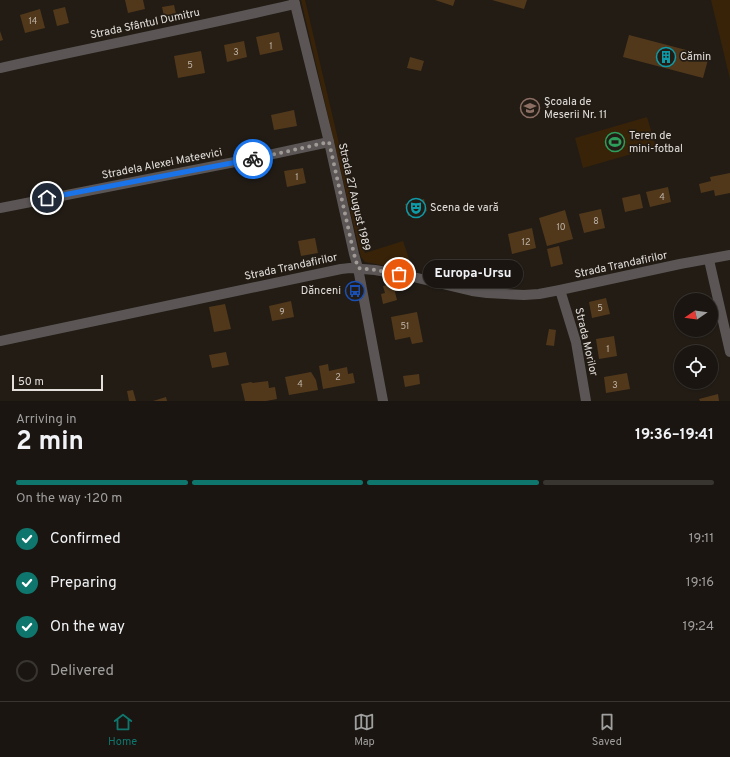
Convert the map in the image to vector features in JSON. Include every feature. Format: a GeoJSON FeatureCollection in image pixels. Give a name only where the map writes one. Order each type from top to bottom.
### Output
{"type":"FeatureCollection","features":[{"type":"Feature","properties":{"kind":"street","name":"Strada Sfântul Dumitru"},"geometry":{"type":"LineString","coordinates":[[0,68],[200,25],[295,2]]}},
{"type":"Feature","properties":{"kind":"street","name":"Strada 27 August 1989"},"geometry":{"type":"LineString","coordinates":[[295,2],[358,268],[383,401]]}},
{"type":"Feature","properties":{"kind":"street","name":"Stradela Alexei Mateevici"},"geometry":{"type":"LineString","coordinates":[[0,208],[329,142]]}},
{"type":"Feature","properties":{"kind":"street","name":"Strada Trandafirilor"},"geometry":{"type":"LineString","coordinates":[[0,341],[340,269],[358,268],[375,270],[487,293],[524,295],[560,290],[680,264],[709,260],[730,255]]}},
{"type":"Feature","properties":{"kind":"street"},"geometry":{"type":"LineString","coordinates":[[709,260],[730,352]]}},
{"type":"Feature","properties":{"kind":"street","name":"Strada Morilor"},"geometry":{"type":"LineString","coordinates":[[560,290],[576,342],[586,401]]}},
{"type":"Feature","properties":{"kind":"shaded area"},"geometry":{"type":"Polygon","coordinates":[[[301,0],[305,0],[365,253],[403,241],[413,271],[365,262],[361,257],[301,0]]]}},
{"type":"Feature","properties":{"kind":"shaded area"},"geometry":{"type":"Polygon","coordinates":[[[711,0],[730,0],[730,79],[711,0]]]}},
{"type":"Feature","properties":{"kind":"shaded area","name":"Teren de mini-fotbal"},"geometry":{"type":"Polygon","coordinates":[[[647,117],[656,147],[583,168],[575,138],[647,117]]]}},
{"type":"Feature","properties":{"kind":"building"},"geometry":{"type":"Polygon","coordinates":[[[125,0],[143,0],[145,9],[128,13],[125,0]]]}},
{"type":"Feature","properties":{"kind":"building"},"geometry":{"type":"Polygon","coordinates":[[[435,0],[455,0],[453,6],[435,0]]]}},
{"type":"Feature","properties":{"kind":"building"},"geometry":{"type":"Polygon","coordinates":[[[492,0],[527,0],[524,9],[492,0]]]}},
{"type":"Feature","properties":{"kind":"building"},"geometry":{"type":"Polygon","coordinates":[[[174,5],[176,14],[164,16],[162,7],[174,5]]]}},
{"type":"Feature","properties":{"kind":"building"},"geometry":{"type":"Polygon","coordinates":[[[65,7],[69,23],[57,26],[53,10],[65,7]]]}},
{"type":"Feature","properties":{"kind":"building"},"geometry":{"type":"Polygon","coordinates":[[[40,9],[45,28],[25,33],[20,15],[40,9]]]}},
{"type":"Feature","properties":{"kind":"building"},"geometry":{"type":"Polygon","coordinates":[[[0,31],[3,40],[0,41],[0,31]]]}},
{"type":"Feature","properties":{"kind":"building"},"geometry":{"type":"Polygon","coordinates":[[[279,32],[283,50],[260,55],[256,37],[279,32]]]}},
{"type":"Feature","properties":{"kind":"building","name":"Cămin"},"geometry":{"type":"Polygon","coordinates":[[[629,35],[709,56],[703,78],[623,57],[629,35]]]}},
{"type":"Feature","properties":{"kind":"building"},"geometry":{"type":"Polygon","coordinates":[[[244,41],[247,57],[227,62],[224,45],[244,41]]]}},
{"type":"Feature","properties":{"kind":"building"},"geometry":{"type":"Polygon","coordinates":[[[201,51],[205,73],[178,78],[174,56],[201,51]]]}},
{"type":"Feature","properties":{"kind":"building"},"geometry":{"type":"Polygon","coordinates":[[[410,57],[424,61],[421,71],[407,68],[410,57]]]}},
{"type":"Feature","properties":{"kind":"building"},"geometry":{"type":"Polygon","coordinates":[[[294,110],[297,126],[274,130],[271,115],[294,110]]]}},
{"type":"Feature","properties":{"kind":"building"},"geometry":{"type":"Polygon","coordinates":[[[303,168],[306,183],[287,187],[284,171],[303,168]]]}},
{"type":"Feature","properties":{"kind":"building"},"geometry":{"type":"Polygon","coordinates":[[[730,173],[730,193],[715,196],[714,190],[701,193],[699,184],[711,181],[710,177],[730,173]]]}},
{"type":"Feature","properties":{"kind":"building"},"geometry":{"type":"Polygon","coordinates":[[[668,187],[671,202],[650,207],[646,192],[668,187]]]}},
{"type":"Feature","properties":{"kind":"building"},"geometry":{"type":"Polygon","coordinates":[[[640,194],[643,208],[625,212],[622,198],[640,194]]]}},
{"type":"Feature","properties":{"kind":"building","name":"Scena de vară"},"geometry":{"type":"Polygon","coordinates":[[[424,199],[427,211],[408,216],[405,204],[424,199]]]}},
{"type":"Feature","properties":{"kind":"building"},"geometry":{"type":"Polygon","coordinates":[[[601,209],[605,228],[584,233],[579,214],[601,209]]]}},
{"type":"Feature","properties":{"kind":"building"},"geometry":{"type":"Polygon","coordinates":[[[565,210],[573,239],[547,246],[539,218],[565,210]]]}},
{"type":"Feature","properties":{"kind":"building"},"geometry":{"type":"Polygon","coordinates":[[[532,228],[536,248],[512,254],[508,234],[532,228]]]}},
{"type":"Feature","properties":{"kind":"building"},"geometry":{"type":"Polygon","coordinates":[[[315,238],[318,253],[301,256],[298,241],[315,238]]]}},
{"type":"Feature","properties":{"kind":"building"},"geometry":{"type":"Polygon","coordinates":[[[559,246],[563,264],[551,267],[547,249],[559,246]]]}},
{"type":"Feature","properties":{"kind":"building"},"geometry":{"type":"Polygon","coordinates":[[[393,284],[397,300],[383,304],[381,294],[385,293],[383,286],[393,284]]]}},
{"type":"Feature","properties":{"kind":"building"},"geometry":{"type":"Polygon","coordinates":[[[606,298],[610,314],[592,318],[589,302],[606,298]]]}},
{"type":"Feature","properties":{"kind":"building"},"geometry":{"type":"Polygon","coordinates":[[[291,301],[294,317],[272,321],[269,306],[291,301]]]}},
{"type":"Feature","properties":{"kind":"building"},"geometry":{"type":"Polygon","coordinates":[[[225,304],[231,329],[214,332],[209,307],[225,304]]]}},
{"type":"Feature","properties":{"kind":"building"},"geometry":{"type":"Polygon","coordinates":[[[417,312],[423,342],[412,344],[410,337],[395,340],[391,317],[417,312]]]}},
{"type":"Feature","properties":{"kind":"building"},"geometry":{"type":"Polygon","coordinates":[[[549,329],[556,330],[554,346],[546,345],[549,329]]]}},
{"type":"Feature","properties":{"kind":"building"},"geometry":{"type":"Polygon","coordinates":[[[614,336],[617,356],[599,359],[596,339],[614,336]]]}},
{"type":"Feature","properties":{"kind":"building"},"geometry":{"type":"Polygon","coordinates":[[[226,352],[229,365],[212,368],[209,355],[226,352]]]}},
{"type":"Feature","properties":{"kind":"building"},"geometry":{"type":"Polygon","coordinates":[[[328,364],[329,371],[347,367],[348,374],[353,373],[355,383],[323,389],[319,366],[328,364]]]}},
{"type":"Feature","properties":{"kind":"building"},"geometry":{"type":"Polygon","coordinates":[[[311,372],[316,380],[318,390],[289,395],[285,377],[311,372]]]}},
{"type":"Feature","properties":{"kind":"building"},"geometry":{"type":"Polygon","coordinates":[[[627,373],[630,389],[606,393],[604,377],[627,373]]]}},
{"type":"Feature","properties":{"kind":"building"},"geometry":{"type":"Polygon","coordinates":[[[419,374],[420,384],[405,387],[403,376],[419,374]]]}},
{"type":"Feature","properties":{"kind":"building"},"geometry":{"type":"Polygon","coordinates":[[[268,381],[269,388],[275,387],[277,399],[266,401],[245,401],[241,384],[268,381]]]}},
{"type":"Feature","properties":{"kind":"building"},"geometry":{"type":"Polygon","coordinates":[[[133,390],[136,401],[129,401],[127,391],[133,390]]]}},
{"type":"Feature","properties":{"kind":"building"},"geometry":{"type":"Polygon","coordinates":[[[718,394],[719,401],[700,401],[699,399],[718,394]]]}},
{"type":"Feature","properties":{"kind":"building"},"geometry":{"type":"Polygon","coordinates":[[[166,397],[167,401],[153,401],[166,397]]]}},
{"type":"Feature","properties":{"kind":"way so far"},"geometry":{"type":"LineString","coordinates":[[253,159],[329,142],[358,268],[399,274]]}},
{"type":"Feature","properties":{"kind":"place","name":"Cămin"},"geometry":{"type":"Point","coordinates":[666,57]}},
{"type":"Feature","properties":{"kind":"place","name":"Şcoala de Meserii Nr. 11"},"geometry":{"type":"Point","coordinates":[530,108]}},
{"type":"Feature","properties":{"kind":"place","name":"Teren de mini-fotbal"},"geometry":{"type":"Point","coordinates":[615,142]}},
{"type":"Feature","properties":{"kind":"place","name":"Scena de vară"},"geometry":{"type":"Point","coordinates":[416,208]}},
{"type":"Feature","properties":{"kind":"place","name":"Europa-Ursu"},"geometry":{"type":"Point","coordinates":[399,274]}},
{"type":"Feature","properties":{"kind":"place","name":"Dănceni"},"geometry":{"type":"Point","coordinates":[355,291]}},
{"type":"Feature","properties":{"kind":"route"},"geometry":{"type":"LineString","coordinates":[[47,198],[253,159]]}}]}
